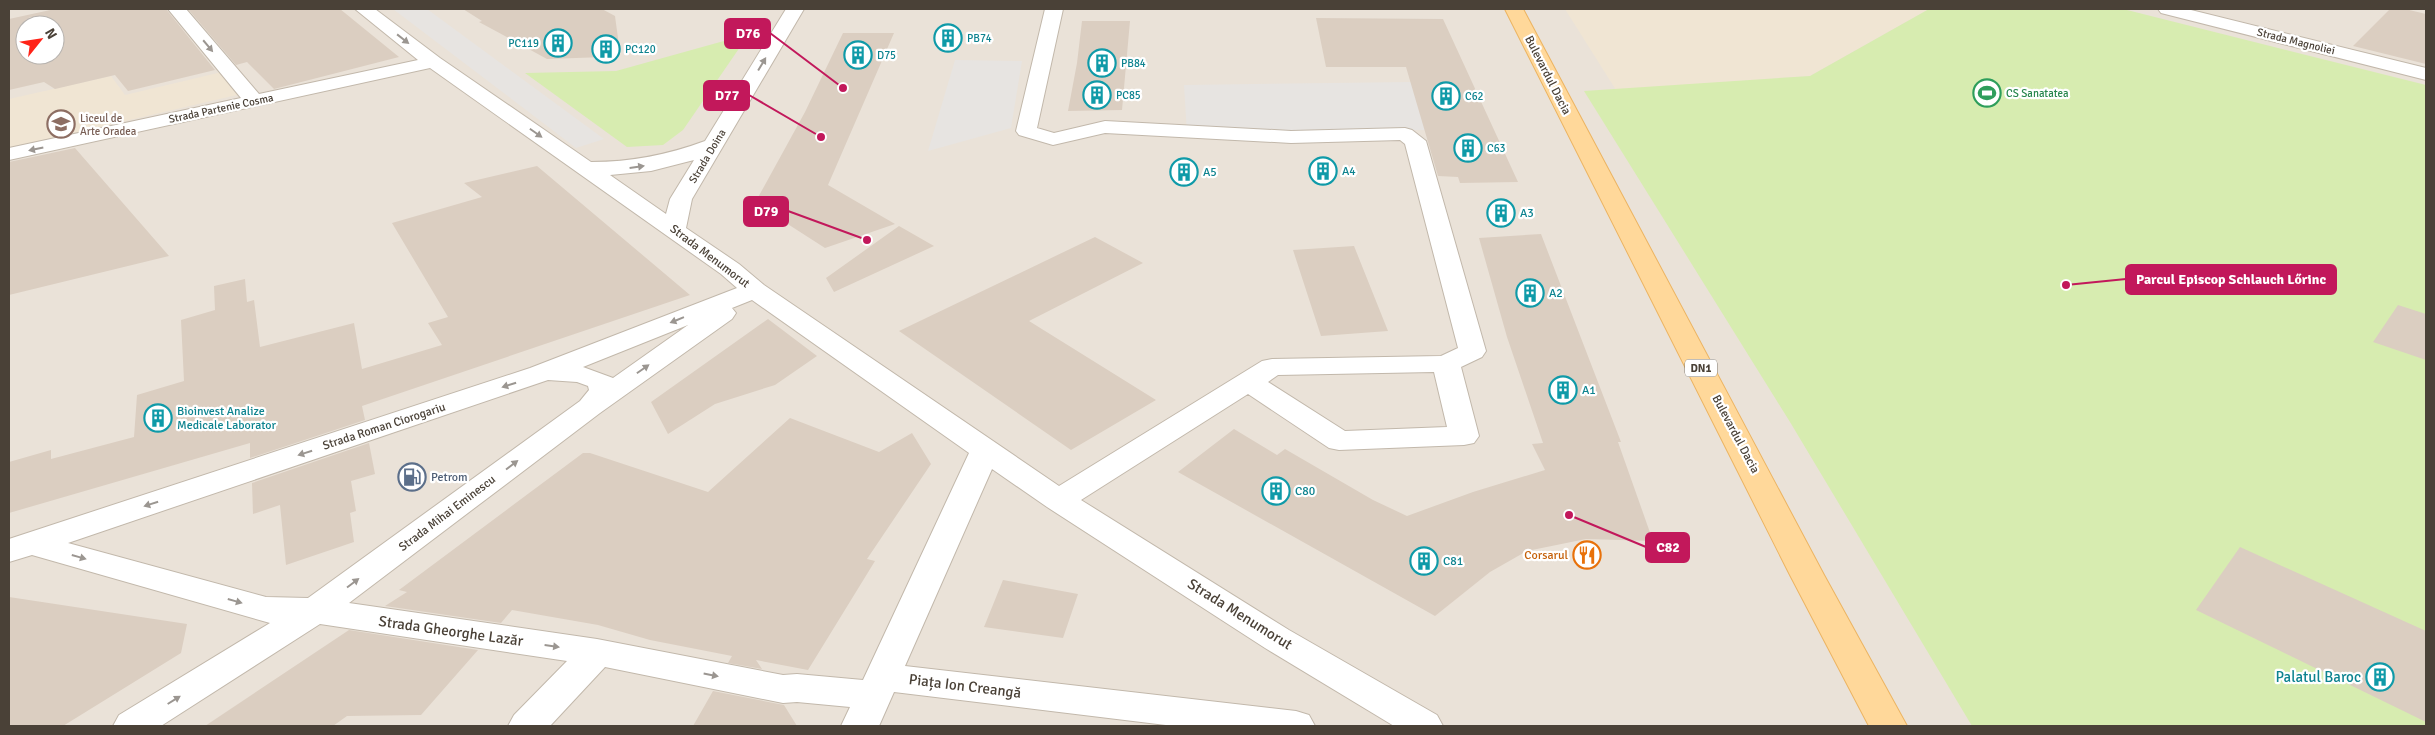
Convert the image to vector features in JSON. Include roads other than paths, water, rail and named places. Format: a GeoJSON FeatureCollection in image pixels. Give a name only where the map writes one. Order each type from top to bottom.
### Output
{"type":"FeatureCollection","features":[{"type":"Feature","properties":{"kind":"main road","name":"Bulevardul Dacia"},"geometry":{"type":"LineString","coordinates":[[1514,9],[1807,575],[1888,726]]}},
{"type":"Feature","properties":{"kind":"street"},"geometry":{"type":"LineString","coordinates":[[177,9],[254,101]]}},
{"type":"Feature","properties":{"kind":"street","name":"Strada Menumorut"},"geometry":{"type":"LineString","coordinates":[[364,9],[433,62],[674,229],[730,269],[755,290],[984,451],[1278,639],[1424,726]]}},
{"type":"Feature","properties":{"kind":"street","name":"Strada Doina"},"geometry":{"type":"LineString","coordinates":[[674,229],[681,199],[795,9]]}},
{"type":"Feature","properties":{"kind":"street"},"geometry":{"type":"LineString","coordinates":[[1054,9],[1026,131],[1053,138],[1105,127],[1292,137],[1405,134],[1416,141],[1472,352],[1446,364],[1272,367],[1058,500]]}},
{"type":"Feature","properties":{"kind":"street","name":"Strada Magnoliei"},"geometry":{"type":"LineString","coordinates":[[2166,9],[2426,74]]}},
{"type":"Feature","properties":{"kind":"street","name":"Strada Partenie Cosma"},"geometry":{"type":"LineString","coordinates":[[9,154],[433,62]]}},
{"type":"Feature","properties":{"kind":"street"},"geometry":{"type":"LineString","coordinates":[[588,169],[639,167],[678,159],[712,146]]}},
{"type":"Feature","properties":{"kind":"street","name":"Strada Roman Ciorogariu"},"geometry":{"type":"LineString","coordinates":[[20,548],[540,374],[755,290]]}},
{"type":"Feature","properties":{"kind":"street","name":"Strada Mihai Eminescu"},"geometry":{"type":"LineString","coordinates":[[132,726],[315,611],[590,407],[755,290]]}},
{"type":"Feature","properties":{"kind":"street"},"geometry":{"type":"LineString","coordinates":[[1249,382],[1339,441],[1464,436],[1446,364]]}},
{"type":"Feature","properties":{"kind":"street"},"geometry":{"type":"LineString","coordinates":[[540,374],[567,372],[588,375],[602,382],[603,391],[590,407]]}},
{"type":"Feature","properties":{"kind":"street"},"geometry":{"type":"LineString","coordinates":[[872,700],[984,451]]}},
{"type":"Feature","properties":{"kind":"street","name":"Strada Gheorghe Lazăr"},"geometry":{"type":"LineString","coordinates":[[20,548],[266,610],[315,611],[597,652],[783,689],[797,688],[872,700]]}},
{"type":"Feature","properties":{"kind":"street"},"geometry":{"type":"LineString","coordinates":[[527,726],[597,652]]}},
{"type":"Feature","properties":{"kind":"street","name":"Piața Ion Creangă"},"geometry":{"type":"LineString","coordinates":[[872,700],[1296,726]]}},
{"type":"Feature","properties":{"kind":"place","name":"PB74"},"geometry":{"type":"Point","coordinates":[948,38]}},
{"type":"Feature","properties":{"kind":"place","name":"PC119"},"geometry":{"type":"Point","coordinates":[558,43]}},
{"type":"Feature","properties":{"kind":"place","name":"PC120"},"geometry":{"type":"Point","coordinates":[606,49]}},
{"type":"Feature","properties":{"kind":"place","name":"D75"},"geometry":{"type":"Point","coordinates":[858,55]}},
{"type":"Feature","properties":{"kind":"place","name":"PB84"},"geometry":{"type":"Point","coordinates":[1102,63]}},
{"type":"Feature","properties":{"kind":"place","name":"D76"},"geometry":{"type":"Point","coordinates":[843,88]}},
{"type":"Feature","properties":{"kind":"place","name":"CS Sanatatea"},"geometry":{"type":"Point","coordinates":[1987,93]}},
{"type":"Feature","properties":{"kind":"place","name":"PC85"},"geometry":{"type":"Point","coordinates":[1097,95]}},
{"type":"Feature","properties":{"kind":"place","name":"C62"},"geometry":{"type":"Point","coordinates":[1446,96]}},
{"type":"Feature","properties":{"kind":"place","name":"Liceul de Arte Oradea"},"geometry":{"type":"Point","coordinates":[61,124]}},
{"type":"Feature","properties":{"kind":"place","name":"D77"},"geometry":{"type":"Point","coordinates":[821,137]}},
{"type":"Feature","properties":{"kind":"place","name":"C63"},"geometry":{"type":"Point","coordinates":[1468,148]}},
{"type":"Feature","properties":{"kind":"place","name":"A4"},"geometry":{"type":"Point","coordinates":[1323,171]}},
{"type":"Feature","properties":{"kind":"place","name":"A5"},"geometry":{"type":"Point","coordinates":[1184,172]}},
{"type":"Feature","properties":{"kind":"place","name":"A3"},"geometry":{"type":"Point","coordinates":[1501,213]}},
{"type":"Feature","properties":{"kind":"place","name":"D79"},"geometry":{"type":"Point","coordinates":[867,240]}},
{"type":"Feature","properties":{"kind":"place","name":"Parcul Episcop Schlauch Lőrinc"},"geometry":{"type":"Point","coordinates":[2066,285]}},
{"type":"Feature","properties":{"kind":"place","name":"A2"},"geometry":{"type":"Point","coordinates":[1530,293]}},
{"type":"Feature","properties":{"kind":"place","name":"A1"},"geometry":{"type":"Point","coordinates":[1563,390]}},
{"type":"Feature","properties":{"kind":"place","name":"Bioinvest Analize Medicale Laborator"},"geometry":{"type":"Point","coordinates":[158,418]}},
{"type":"Feature","properties":{"kind":"place","name":"Petrom"},"geometry":{"type":"Point","coordinates":[412,477]}},
{"type":"Feature","properties":{"kind":"place","name":"C80"},"geometry":{"type":"Point","coordinates":[1276,491]}},
{"type":"Feature","properties":{"kind":"place","name":"C82"},"geometry":{"type":"Point","coordinates":[1569,515]}},
{"type":"Feature","properties":{"kind":"place","name":"Corsarul"},"geometry":{"type":"Point","coordinates":[1587,555]}},
{"type":"Feature","properties":{"kind":"place","name":"C81"},"geometry":{"type":"Point","coordinates":[1424,561]}},
{"type":"Feature","properties":{"kind":"place","name":"Palatul Baroc"},"geometry":{"type":"Point","coordinates":[2380,677]}}]}
